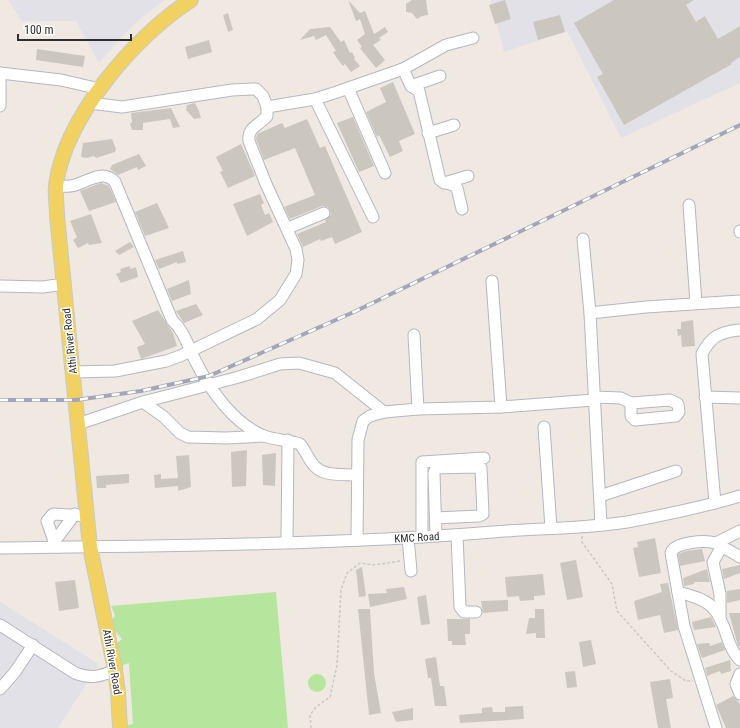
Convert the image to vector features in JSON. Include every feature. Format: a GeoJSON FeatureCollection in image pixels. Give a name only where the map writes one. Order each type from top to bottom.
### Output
{"type":"FeatureCollection","features":[{"type":"Feature","properties":{"kind":"main road","name":"Athi River Road"},"geometry":{"type":"LineString","coordinates":[[120,728],[115,670],[90,547],[81,515],[78,424],[74,372],[57,216],[56,186],[62,162],[70,142],[90,103],[100,89],[143,38],[165,19],[191,0]]}},
{"type":"Feature","properties":{"kind":"street"},"geometry":{"type":"LineString","coordinates":[[267,107],[314,99],[348,88],[403,69],[446,45],[473,38]]}},
{"type":"Feature","properties":{"kind":"street"},"geometry":{"type":"LineString","coordinates":[[403,69],[411,86],[419,91],[440,180],[457,188],[462,209]]}},
{"type":"Feature","properties":{"kind":"street"},"geometry":{"type":"LineString","coordinates":[[0,106],[0,73],[61,80],[100,89]]}},
{"type":"Feature","properties":{"kind":"street"},"geometry":{"type":"LineString","coordinates":[[411,86],[440,76]]}},
{"type":"Feature","properties":{"kind":"street"},"geometry":{"type":"LineString","coordinates":[[348,88],[385,173]]}},
{"type":"Feature","properties":{"kind":"street"},"geometry":{"type":"LineString","coordinates":[[74,372],[131,368],[166,361],[191,352],[257,319],[280,300],[291,285],[298,266],[296,249],[288,228],[266,184],[248,137],[252,128],[267,116],[267,107],[263,96],[256,90],[232,90],[122,107],[90,103]]}},
{"type":"Feature","properties":{"kind":"street"},"geometry":{"type":"LineString","coordinates":[[314,99],[374,217]]}},
{"type":"Feature","properties":{"kind":"street"},"geometry":{"type":"LineString","coordinates":[[428,133],[454,125]]}},
{"type":"Feature","properties":{"kind":"street"},"geometry":{"type":"LineString","coordinates":[[56,186],[75,186],[100,176],[110,177],[115,182],[172,320],[183,331],[191,352],[210,385],[241,422],[264,436]]}},
{"type":"Feature","properties":{"kind":"street"},"geometry":{"type":"LineString","coordinates":[[444,183],[468,176]]}},
{"type":"Feature","properties":{"kind":"street"},"geometry":{"type":"LineString","coordinates":[[689,205],[696,303]]}},
{"type":"Feature","properties":{"kind":"street"},"geometry":{"type":"LineString","coordinates":[[288,228],[324,213]]}},
{"type":"Feature","properties":{"kind":"street"},"geometry":{"type":"LineString","coordinates":[[583,239],[590,313],[601,525]]}},
{"type":"Feature","properties":{"kind":"street"},"geometry":{"type":"LineString","coordinates":[[492,281],[501,407]]}},
{"type":"Feature","properties":{"kind":"street"},"geometry":{"type":"LineString","coordinates":[[0,286],[43,287],[64,284]]}},
{"type":"Feature","properties":{"kind":"street"},"geometry":{"type":"LineString","coordinates":[[590,313],[696,303],[740,301]]}},
{"type":"Feature","properties":{"kind":"street"},"geometry":{"type":"LineString","coordinates":[[714,503],[702,354],[709,340],[729,331],[740,330]]}},
{"type":"Feature","properties":{"kind":"street"},"geometry":{"type":"LineString","coordinates":[[414,335],[418,409]]}},
{"type":"Feature","properties":{"kind":"street"},"geometry":{"type":"LineString","coordinates":[[78,424],[143,402],[210,385],[280,364],[299,364],[335,373],[384,412]]}},
{"type":"Feature","properties":{"kind":"street"},"geometry":{"type":"LineString","coordinates":[[705,397],[740,398]]}},
{"type":"Feature","properties":{"kind":"street"},"geometry":{"type":"LineString","coordinates":[[357,540],[359,498],[356,475],[358,440],[363,421],[370,416],[384,412],[418,409],[501,407],[594,398],[621,398],[631,403]]}},
{"type":"Feature","properties":{"kind":"street"},"geometry":{"type":"LineString","coordinates":[[143,402],[164,417],[180,434],[188,437],[226,438],[264,436],[288,440],[300,444],[313,465],[320,471],[356,475]]}},
{"type":"Feature","properties":{"kind":"street"},"geometry":{"type":"LineString","coordinates":[[544,427],[551,528]]}},
{"type":"Feature","properties":{"kind":"street"},"geometry":{"type":"LineString","coordinates":[[287,542],[288,440]]}},
{"type":"Feature","properties":{"kind":"street"},"geometry":{"type":"LineString","coordinates":[[422,537],[422,462],[484,458]]}},
{"type":"Feature","properties":{"kind":"street"},"geometry":{"type":"LineString","coordinates":[[436,518],[479,516],[483,514],[481,468],[436,468],[434,473],[436,536]]}},
{"type":"Feature","properties":{"kind":"street"},"geometry":{"type":"LineString","coordinates":[[600,496],[676,471]]}},
{"type":"Feature","properties":{"kind":"street","name":"KMC Road"},"geometry":{"type":"LineString","coordinates":[[0,548],[55,545],[90,547],[357,540],[408,543],[422,537],[581,527],[626,522],[740,496]]}},
{"type":"Feature","properties":{"kind":"street"},"geometry":{"type":"LineString","coordinates":[[55,513],[81,515],[55,545],[47,523],[48,519],[55,513]]}},
{"type":"Feature","properties":{"kind":"street"},"geometry":{"type":"LineString","coordinates":[[740,531],[718,546],[713,562],[720,594],[720,616],[733,654],[740,660]]}},
{"type":"Feature","properties":{"kind":"street"},"geometry":{"type":"LineString","coordinates":[[457,535],[460,607],[464,612],[476,612]]}},
{"type":"Feature","properties":{"kind":"street"},"geometry":{"type":"LineString","coordinates":[[716,728],[684,626],[671,557],[672,550],[678,546],[695,542],[718,546],[740,557]]}},
{"type":"Feature","properties":{"kind":"street"},"geometry":{"type":"LineString","coordinates":[[408,543],[411,570]]}},
{"type":"Feature","properties":{"kind":"street"},"geometry":{"type":"LineString","coordinates":[[678,592],[705,601],[720,616]]}},
{"type":"Feature","properties":{"kind":"street"},"geometry":{"type":"LineString","coordinates":[[0,625],[75,673],[88,677],[100,676],[115,670]]}},
{"type":"Feature","properties":{"kind":"street"},"geometry":{"type":"LineString","coordinates":[[0,688],[15,672],[33,646]]}},
{"type":"Feature","properties":{"kind":"street"},"geometry":{"type":"LineString","coordinates":[[740,674],[736,684],[740,694]]}},
{"type":"Feature","properties":{"kind":"path"},"geometry":{"type":"LineString","coordinates":[[581,527],[582,542],[612,584],[617,611],[671,671],[686,681],[701,681]]}},
{"type":"Feature","properties":{"kind":"path"},"geometry":{"type":"LineString","coordinates":[[311,728],[310,715],[316,707],[330,697],[337,665],[341,590],[347,573],[360,563],[373,565],[399,562],[407,556],[408,543]]}},
{"type":"Feature","properties":{"kind":"shaded area"},"geometry":{"type":"Polygon","coordinates":[[[8,0],[164,0],[134,24],[99,63],[76,21],[22,21],[8,0]]]}},
{"type":"Feature","properties":{"kind":"shaded area"},"geometry":{"type":"Polygon","coordinates":[[[491,0],[740,0],[740,83],[621,138],[567,31],[504,52],[491,0]]]}},
{"type":"Feature","properties":{"kind":"shaded area"},"geometry":{"type":"Polygon","coordinates":[[[0,602],[99,664],[58,728],[0,728],[0,602]]]}},
{"type":"Feature","properties":{"kind":"green space"},"geometry":{"type":"Polygon","coordinates":[[[276,592],[288,728],[127,728],[128,725],[133,724],[129,663],[123,665],[122,681],[118,655],[114,646],[122,639],[110,625],[115,615],[111,606],[276,592]]]}},
{"type":"Feature","properties":{"kind":"green space"},"geometry":{"type":"Polygon","coordinates":[[[317,674],[321,675],[325,679],[325,687],[321,691],[317,692],[313,691],[309,687],[308,683],[309,679],[313,675],[317,674]]]}},
{"type":"Feature","properties":{"kind":"building"},"geometry":{"type":"Polygon","coordinates":[[[348,0],[360,13],[365,11],[374,34],[385,27],[388,32],[379,38],[381,40],[373,45],[385,60],[376,68],[360,48],[362,47],[357,40],[365,34],[360,19],[356,21],[348,0]]]}},
{"type":"Feature","properties":{"kind":"building"},"geometry":{"type":"Polygon","coordinates":[[[412,0],[426,0],[428,15],[417,19],[412,13],[406,12],[406,4],[412,0]]]}},
{"type":"Feature","properties":{"kind":"building"},"geometry":{"type":"Polygon","coordinates":[[[505,0],[511,19],[495,24],[489,5],[505,0]]]}},
{"type":"Feature","properties":{"kind":"building"},"geometry":{"type":"Polygon","coordinates":[[[614,0],[694,0],[686,5],[696,22],[705,16],[718,39],[740,26],[740,57],[731,63],[732,64],[624,125],[597,77],[603,74],[574,23],[614,0]]]}},
{"type":"Feature","properties":{"kind":"building"},"geometry":{"type":"Polygon","coordinates":[[[228,13],[233,30],[228,32],[223,15],[228,13]]]}},
{"type":"Feature","properties":{"kind":"building"},"geometry":{"type":"Polygon","coordinates":[[[560,15],[565,32],[538,40],[533,22],[560,15]]]}},
{"type":"Feature","properties":{"kind":"building"},"geometry":{"type":"Polygon","coordinates":[[[330,27],[341,42],[344,40],[350,53],[352,52],[355,58],[354,59],[360,66],[351,72],[345,64],[343,66],[336,57],[333,52],[336,51],[326,35],[316,40],[314,36],[300,40],[310,29],[330,27]]]}},
{"type":"Feature","properties":{"kind":"building"},"geometry":{"type":"Polygon","coordinates":[[[209,40],[212,52],[188,59],[185,47],[209,40]]]}},
{"type":"Feature","properties":{"kind":"building"},"geometry":{"type":"Polygon","coordinates":[[[37,49],[85,56],[83,67],[36,60],[37,49]]]}},
{"type":"Feature","properties":{"kind":"building"},"geometry":{"type":"Polygon","coordinates":[[[393,82],[415,134],[399,141],[403,151],[390,157],[379,135],[377,137],[366,112],[386,102],[380,88],[393,82]]]}},
{"type":"Feature","properties":{"kind":"building"},"geometry":{"type":"Polygon","coordinates":[[[195,103],[201,118],[194,119],[186,110],[187,105],[195,103]]]}},
{"type":"Feature","properties":{"kind":"building"},"geometry":{"type":"Polygon","coordinates":[[[171,108],[180,127],[173,128],[170,119],[143,123],[143,130],[132,130],[130,124],[132,122],[131,113],[171,108]]]}},
{"type":"Feature","properties":{"kind":"building"},"geometry":{"type":"Polygon","coordinates":[[[353,117],[374,166],[359,172],[337,123],[353,117]]]}},
{"type":"Feature","properties":{"kind":"building"},"geometry":{"type":"Polygon","coordinates":[[[307,119],[320,148],[325,146],[362,232],[335,244],[332,237],[321,241],[320,239],[303,247],[297,234],[326,222],[325,220],[331,214],[330,210],[328,207],[322,206],[290,219],[284,207],[315,195],[295,148],[264,160],[256,139],[257,134],[282,123],[285,128],[307,119]]]}},
{"type":"Feature","properties":{"kind":"building"},"geometry":{"type":"Polygon","coordinates":[[[112,139],[116,149],[115,152],[96,158],[94,156],[87,158],[81,157],[83,143],[112,139]]]}},
{"type":"Feature","properties":{"kind":"building"},"geometry":{"type":"Polygon","coordinates":[[[241,144],[255,176],[228,188],[220,172],[223,171],[216,157],[241,144]]]}},
{"type":"Feature","properties":{"kind":"building"},"geometry":{"type":"Polygon","coordinates":[[[139,154],[146,166],[138,170],[137,167],[118,175],[110,169],[112,165],[139,154]]]}},
{"type":"Feature","properties":{"kind":"building"},"geometry":{"type":"Polygon","coordinates":[[[101,183],[109,186],[116,202],[89,211],[80,191],[101,183]]]}},
{"type":"Feature","properties":{"kind":"building"},"geometry":{"type":"Polygon","coordinates":[[[260,194],[264,203],[261,205],[265,215],[269,213],[273,222],[247,236],[233,204],[260,194]]]}},
{"type":"Feature","properties":{"kind":"building"},"geometry":{"type":"Polygon","coordinates":[[[157,203],[169,228],[145,236],[135,212],[157,203]]]}},
{"type":"Feature","properties":{"kind":"building"},"geometry":{"type":"Polygon","coordinates":[[[91,214],[102,243],[89,245],[88,243],[78,248],[73,240],[77,237],[70,221],[91,214]]]}},
{"type":"Feature","properties":{"kind":"building"},"geometry":{"type":"Polygon","coordinates":[[[130,242],[134,247],[119,255],[115,251],[130,242]]]}},
{"type":"Feature","properties":{"kind":"building"},"geometry":{"type":"Polygon","coordinates":[[[183,251],[186,262],[177,264],[177,262],[159,269],[155,260],[183,251]]]}},
{"type":"Feature","properties":{"kind":"building"},"geometry":{"type":"Polygon","coordinates":[[[130,266],[130,269],[136,267],[138,277],[121,283],[116,274],[121,272],[120,269],[130,266]]]}},
{"type":"Feature","properties":{"kind":"building"},"geometry":{"type":"Polygon","coordinates":[[[189,280],[191,294],[172,301],[167,289],[189,280]]]}},
{"type":"Feature","properties":{"kind":"building"},"geometry":{"type":"Polygon","coordinates":[[[196,304],[203,315],[184,323],[176,311],[196,304]]]}},
{"type":"Feature","properties":{"kind":"building"},"geometry":{"type":"Polygon","coordinates":[[[158,310],[173,333],[177,346],[141,359],[137,347],[145,344],[132,321],[158,310]]]}},
{"type":"Feature","properties":{"kind":"building"},"geometry":{"type":"Polygon","coordinates":[[[693,320],[695,346],[682,347],[681,335],[678,336],[677,329],[681,329],[681,322],[693,320]]]}},
{"type":"Feature","properties":{"kind":"building"},"geometry":{"type":"Polygon","coordinates":[[[247,450],[246,486],[232,487],[231,452],[247,450]]]}},
{"type":"Feature","properties":{"kind":"building"},"geometry":{"type":"Polygon","coordinates":[[[276,453],[275,486],[263,485],[262,455],[276,453]]]}},
{"type":"Feature","properties":{"kind":"building"},"geometry":{"type":"Polygon","coordinates":[[[189,455],[191,487],[178,491],[178,486],[155,488],[154,475],[161,474],[161,479],[178,478],[176,456],[189,455]]]}},
{"type":"Feature","properties":{"kind":"building"},"geometry":{"type":"Polygon","coordinates":[[[129,474],[129,483],[106,485],[106,488],[97,488],[96,476],[129,474]]]}},
{"type":"Feature","properties":{"kind":"building"},"geometry":{"type":"Polygon","coordinates":[[[655,538],[661,573],[639,577],[633,548],[638,547],[637,542],[655,538]]]}},
{"type":"Feature","properties":{"kind":"building"},"geometry":{"type":"Polygon","coordinates":[[[702,549],[705,561],[680,566],[678,554],[686,551],[702,549]]]}},
{"type":"Feature","properties":{"kind":"building"},"geometry":{"type":"Polygon","coordinates":[[[576,560],[583,597],[567,600],[560,563],[576,560]]]}},
{"type":"Feature","properties":{"kind":"building"},"geometry":{"type":"Polygon","coordinates":[[[740,565],[740,573],[724,579],[722,569],[740,565]]]}},
{"type":"Feature","properties":{"kind":"building"},"geometry":{"type":"Polygon","coordinates":[[[362,567],[366,596],[359,597],[356,570],[362,567]]]}},
{"type":"Feature","properties":{"kind":"building"},"geometry":{"type":"Polygon","coordinates":[[[707,569],[710,582],[694,582],[694,584],[684,586],[683,578],[707,569]]]}},
{"type":"Feature","properties":{"kind":"building"},"geometry":{"type":"Polygon","coordinates":[[[543,574],[545,595],[534,596],[534,600],[520,601],[519,596],[507,597],[505,577],[543,574]]]}},
{"type":"Feature","properties":{"kind":"building"},"geometry":{"type":"Polygon","coordinates":[[[75,580],[79,608],[59,611],[55,582],[75,580]]]}},
{"type":"Feature","properties":{"kind":"building"},"geometry":{"type":"Polygon","coordinates":[[[668,583],[678,630],[664,633],[660,615],[638,620],[634,601],[662,592],[660,584],[668,583]]]}},
{"type":"Feature","properties":{"kind":"building"},"geometry":{"type":"Polygon","coordinates":[[[404,587],[407,599],[370,607],[368,594],[387,593],[386,589],[404,587]]]}},
{"type":"Feature","properties":{"kind":"building"},"geometry":{"type":"Polygon","coordinates":[[[740,589],[740,600],[727,603],[727,591],[740,589]]]}},
{"type":"Feature","properties":{"kind":"building"},"geometry":{"type":"Polygon","coordinates":[[[426,595],[430,624],[421,625],[417,597],[426,595]]]}},
{"type":"Feature","properties":{"kind":"building"},"geometry":{"type":"Polygon","coordinates":[[[508,600],[508,611],[483,613],[481,601],[508,600]]]}},
{"type":"Feature","properties":{"kind":"building"},"geometry":{"type":"Polygon","coordinates":[[[358,609],[370,609],[374,673],[381,713],[369,715],[358,609]]]}},
{"type":"Feature","properties":{"kind":"building"},"geometry":{"type":"Polygon","coordinates":[[[535,609],[544,609],[545,638],[536,638],[536,633],[526,634],[529,618],[535,618],[535,609]]]}},
{"type":"Feature","properties":{"kind":"building"},"geometry":{"type":"Polygon","coordinates":[[[729,613],[740,613],[740,646],[738,646],[729,613]]]}},
{"type":"Feature","properties":{"kind":"building"},"geometry":{"type":"Polygon","coordinates":[[[711,617],[716,627],[694,630],[692,622],[711,617]]]}},
{"type":"Feature","properties":{"kind":"building"},"geometry":{"type":"Polygon","coordinates":[[[447,619],[470,619],[470,634],[465,634],[466,645],[452,645],[452,641],[448,641],[447,619]]]}},
{"type":"Feature","properties":{"kind":"building"},"geometry":{"type":"Polygon","coordinates":[[[591,640],[596,664],[583,667],[579,642],[591,640]]]}},
{"type":"Feature","properties":{"kind":"building"},"geometry":{"type":"Polygon","coordinates":[[[722,642],[725,650],[702,658],[697,644],[709,643],[710,646],[722,642]]]}},
{"type":"Feature","properties":{"kind":"building"},"geometry":{"type":"Polygon","coordinates":[[[436,657],[440,686],[444,686],[447,706],[435,706],[431,678],[428,678],[425,659],[436,657]]]}},
{"type":"Feature","properties":{"kind":"building"},"geometry":{"type":"Polygon","coordinates":[[[730,660],[731,671],[721,674],[720,671],[707,676],[705,668],[730,660]]]}},
{"type":"Feature","properties":{"kind":"building"},"geometry":{"type":"Polygon","coordinates":[[[575,671],[577,687],[567,688],[565,672],[575,671]]]}},
{"type":"Feature","properties":{"kind":"building"},"geometry":{"type":"Polygon","coordinates":[[[670,679],[673,698],[666,699],[671,728],[658,728],[650,682],[670,679]]]}},
{"type":"Feature","properties":{"kind":"building"},"geometry":{"type":"Polygon","coordinates":[[[733,696],[740,704],[740,728],[726,728],[716,705],[733,696]]]}},
{"type":"Feature","properties":{"kind":"building"},"geometry":{"type":"Polygon","coordinates":[[[523,706],[524,719],[460,723],[459,715],[482,713],[482,708],[492,707],[493,712],[505,712],[505,707],[523,706]]]}},
{"type":"Feature","properties":{"kind":"building"},"geometry":{"type":"Polygon","coordinates":[[[413,708],[413,720],[396,722],[392,712],[413,708]]]}},
{"type":"Feature","properties":{"kind":"railway"},"geometry":{"type":"LineString","coordinates":[[0,400],[76,400],[141,391],[209,376],[356,311],[740,125]]}}]}
